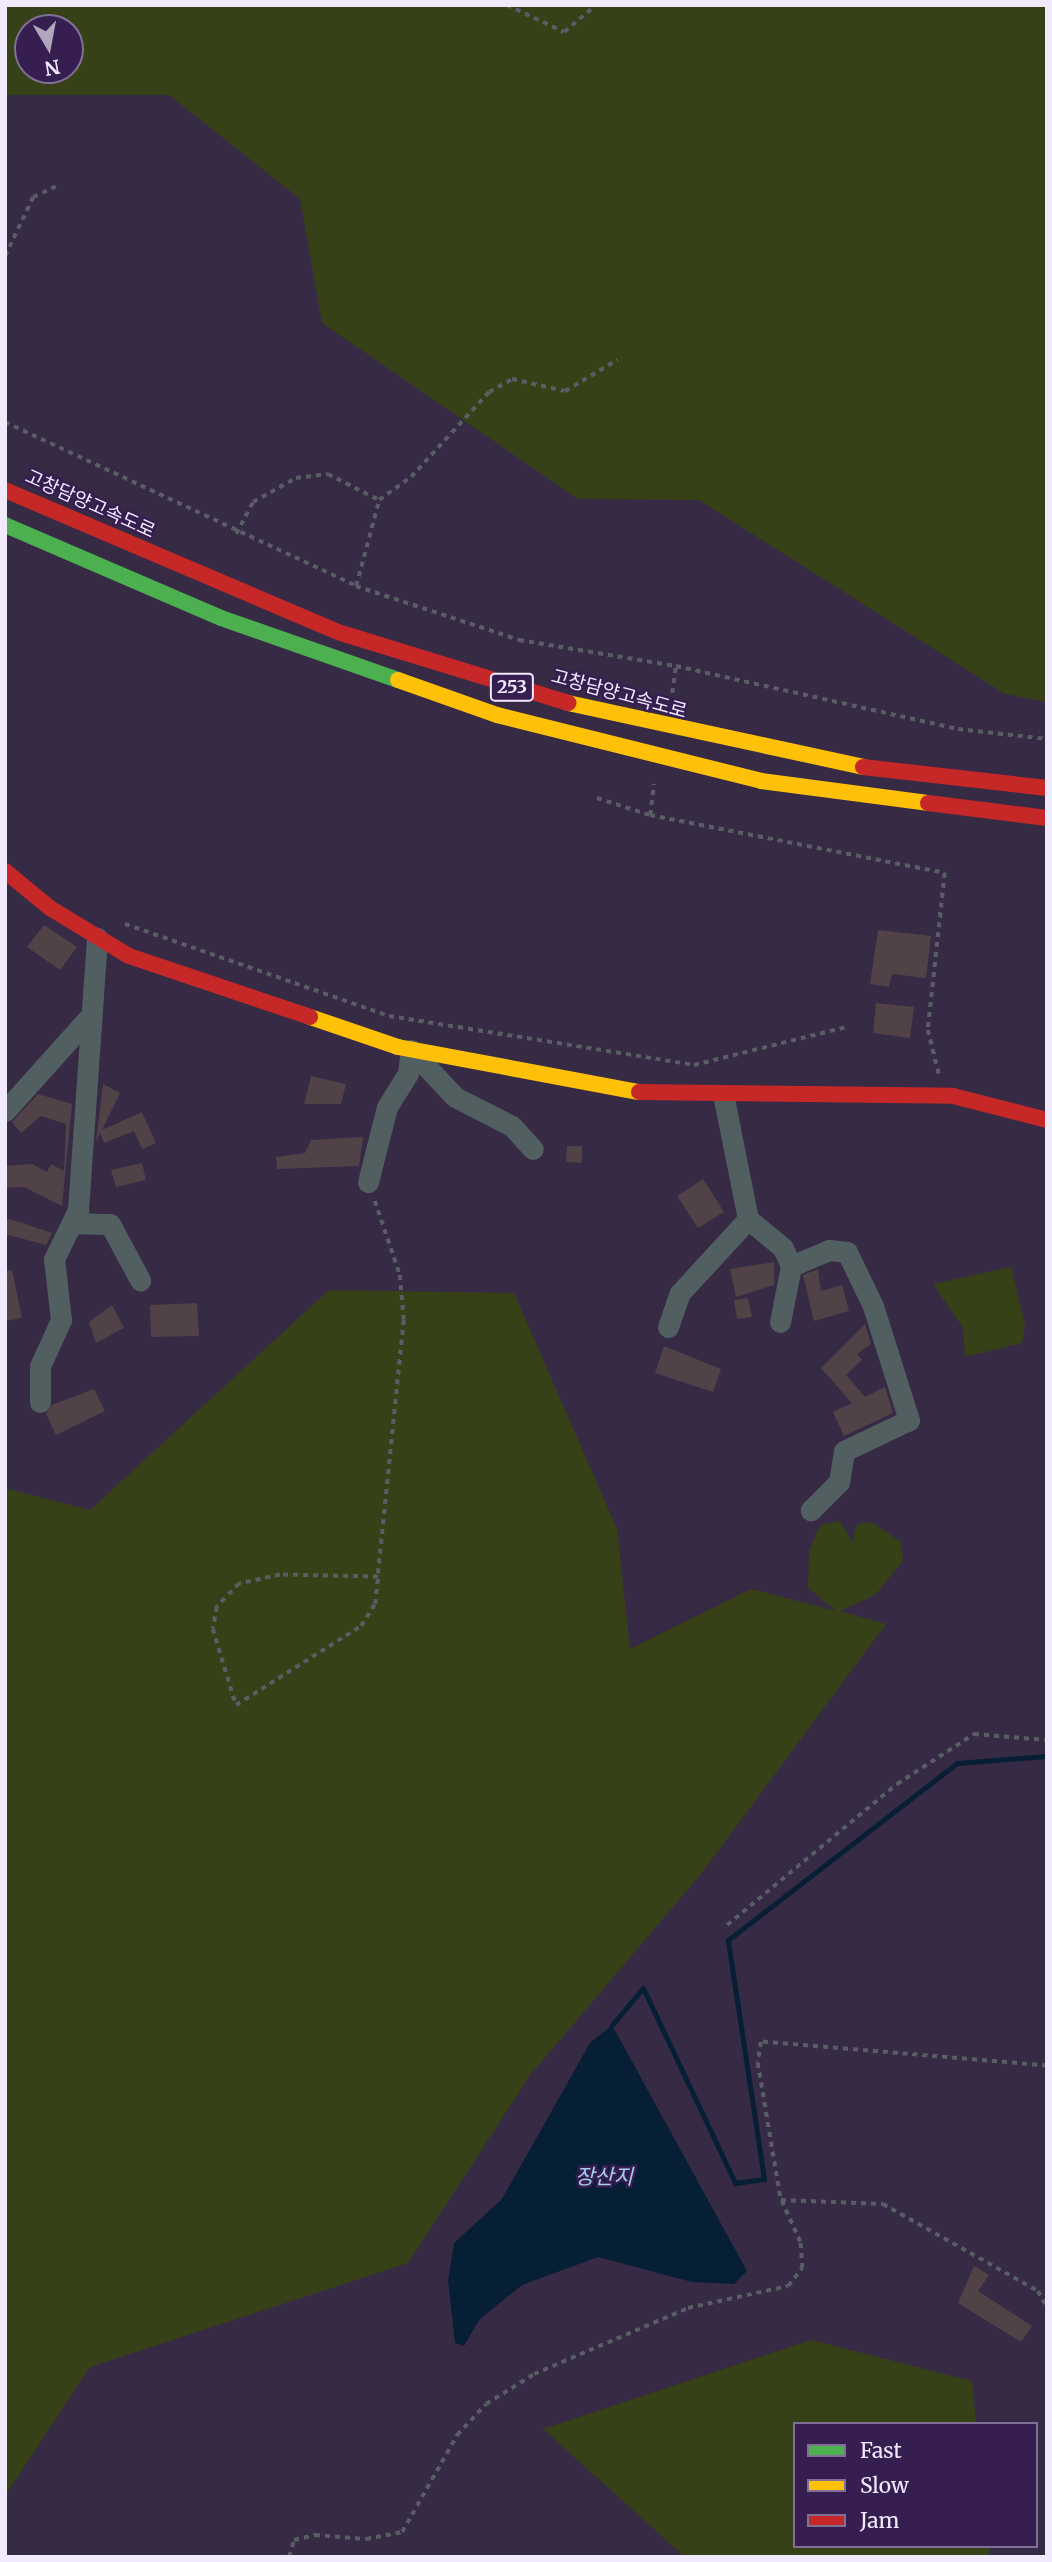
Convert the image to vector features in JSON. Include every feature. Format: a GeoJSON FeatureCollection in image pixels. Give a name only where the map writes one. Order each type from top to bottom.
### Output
{"type":"FeatureCollection","features":[{"type":"Feature","properties":{"kind":"main road","name":"고창담양고속도로"},"geometry":{"type":"LineString","coordinates":[[5,490],[341,633],[608,715],[850,766],[1047,788]]}},
{"type":"Feature","properties":{"kind":"main road","name":"253"},"geometry":{"type":"LineString","coordinates":[[5,525],[296,647],[523,723],[761,781],[1047,818]]}},
{"type":"Feature","properties":{"kind":"main road"},"geometry":{"type":"LineString","coordinates":[[5,871],[97,938],[129,956],[411,1050],[536,1077],[724,1099],[953,1096],[1047,1120]]}},
{"type":"Feature","properties":{"kind":"street"},"geometry":{"type":"LineString","coordinates":[[40,1402],[40,1366],[61,1320],[54,1259],[72,1223],[97,938]]}},
{"type":"Feature","properties":{"kind":"street"},"geometry":{"type":"LineString","coordinates":[[5,1111],[91,1014]]}},
{"type":"Feature","properties":{"kind":"street"},"geometry":{"type":"LineString","coordinates":[[411,1050],[455,1097],[512,1126],[533,1149]]}},
{"type":"Feature","properties":{"kind":"street"},"geometry":{"type":"LineString","coordinates":[[368,1182],[387,1107],[408,1073],[411,1050]]}},
{"type":"Feature","properties":{"kind":"street"},"geometry":{"type":"LineString","coordinates":[[724,1099],[748,1219],[783,1248],[791,1266],[780,1322]]}},
{"type":"Feature","properties":{"kind":"street"},"geometry":{"type":"LineString","coordinates":[[668,1327],[680,1293],[748,1219]]}},
{"type":"Feature","properties":{"kind":"street"},"geometry":{"type":"LineString","coordinates":[[72,1223],[110,1224],[140,1280]]}},
{"type":"Feature","properties":{"kind":"street"},"geometry":{"type":"LineString","coordinates":[[791,1266],[829,1251],[847,1252],[873,1306],[909,1420],[844,1451],[839,1482],[811,1510]]}},
{"type":"Feature","properties":{"kind":"path"},"geometry":{"type":"LineString","coordinates":[[507,5],[564,32],[596,5]]}},
{"type":"Feature","properties":{"kind":"path"},"geometry":{"type":"LineString","coordinates":[[5,256],[33,197],[59,185]]}},
{"type":"Feature","properties":{"kind":"path"},"geometry":{"type":"LineString","coordinates":[[356,586],[379,500],[411,477],[489,392],[512,379],[565,391],[617,359]]}},
{"type":"Feature","properties":{"kind":"path"},"geometry":{"type":"LineString","coordinates":[[5,422],[236,534],[356,586],[519,640],[676,666],[958,729],[1047,739]]}},
{"type":"Feature","properties":{"kind":"path"},"geometry":{"type":"LineString","coordinates":[[236,534],[253,502],[296,478],[328,474],[379,500]]}},
{"type":"Feature","properties":{"kind":"path"},"geometry":{"type":"LineString","coordinates":[[672,693],[676,666]]}},
{"type":"Feature","properties":{"kind":"path"},"geometry":{"type":"LineString","coordinates":[[650,815],[655,782]]}},
{"type":"Feature","properties":{"kind":"path"},"geometry":{"type":"LineString","coordinates":[[597,798],[650,815],[945,873],[928,1030],[933,1065],[953,1096]]}},
{"type":"Feature","properties":{"kind":"path"},"geometry":{"type":"LineString","coordinates":[[114,919],[389,1016],[694,1065],[846,1027]]}},
{"type":"Feature","properties":{"kind":"path"},"geometry":{"type":"LineString","coordinates":[[368,1182],[400,1275],[404,1320],[378,1577],[375,1604],[360,1626],[236,1705],[214,1629],[218,1607],[239,1584],[280,1575],[378,1577]]}},
{"type":"Feature","properties":{"kind":"path"},"geometry":{"type":"LineString","coordinates":[[727,1925],[897,1784],[974,1734],[1047,1740]]}},
{"type":"Feature","properties":{"kind":"path"},"geometry":{"type":"LineString","coordinates":[[289,2557],[295,2540],[315,2535],[366,2539],[402,2532],[457,2435],[486,2404],[534,2374],[688,2308],[788,2286],[802,2268],[800,2242],[781,2200],[758,2063],[761,2042],[1047,2066]]}},
{"type":"Feature","properties":{"kind":"path"},"geometry":{"type":"LineString","coordinates":[[781,2200],[883,2204],[1038,2291],[1047,2307]]}},
{"type":"Feature","properties":{"kind":"green space"},"geometry":{"type":"Polygon","coordinates":[[[5,5],[1047,5],[1047,702],[1005,694],[699,500],[578,499],[322,323],[300,199],[169,95],[5,95],[5,5]]]}},
{"type":"Feature","properties":{"kind":"green space"},"geometry":{"type":"Polygon","coordinates":[[[1011,1267],[1025,1324],[1022,1343],[965,1357],[963,1328],[933,1284],[1011,1267]]]}},
{"type":"Feature","properties":{"kind":"green space"},"geometry":{"type":"Polygon","coordinates":[[[329,1290],[514,1293],[617,1529],[630,1649],[751,1589],[836,1611],[808,1588],[809,1551],[820,1525],[840,1521],[852,1542],[857,1524],[871,1522],[901,1542],[903,1561],[875,1595],[840,1611],[886,1624],[701,1874],[531,2074],[408,2263],[90,2367],[5,2496],[5,1488],[90,1510],[329,1290]]]}},
{"type":"Feature","properties":{"kind":"green space"},"geometry":{"type":"Polygon","coordinates":[[[811,2340],[972,2381],[976,2422],[793,2422],[793,2548],[989,2548],[990,2557],[685,2557],[543,2429],[811,2340]]]}},
{"type":"Feature","properties":{"kind":"water","name":"장산지"},"geometry":{"type":"Polygon","coordinates":[[[612,2025],[747,2271],[734,2284],[692,2282],[598,2257],[522,2285],[479,2320],[464,2346],[455,2343],[448,2280],[454,2243],[502,2199],[590,2043],[612,2025]]]}},
{"type":"Feature","properties":{"kind":"building"},"geometry":{"type":"Polygon","coordinates":[[[44,925],[77,947],[60,970],[27,947],[44,925]]]}},
{"type":"Feature","properties":{"kind":"building"},"geometry":{"type":"Polygon","coordinates":[[[878,930],[931,936],[926,978],[892,974],[889,987],[870,984],[878,930]]]}},
{"type":"Feature","properties":{"kind":"building"},"geometry":{"type":"Polygon","coordinates":[[[876,1003],[914,1007],[910,1038],[873,1033],[876,1003]]]}},
{"type":"Feature","properties":{"kind":"building"},"geometry":{"type":"Polygon","coordinates":[[[311,1076],[346,1084],[341,1104],[304,1104],[311,1076]]]}},
{"type":"Feature","properties":{"kind":"building"},"geometry":{"type":"Polygon","coordinates":[[[103,1084],[120,1093],[102,1130],[142,1112],[156,1143],[142,1149],[134,1131],[104,1143],[100,1133],[96,1142],[103,1084]]]}},
{"type":"Feature","properties":{"kind":"building"},"geometry":{"type":"Polygon","coordinates":[[[38,1094],[72,1104],[62,1206],[24,1187],[5,1188],[5,1166],[32,1164],[47,1172],[51,1164],[64,1171],[66,1124],[41,1116],[21,1133],[12,1122],[38,1094]]]}},
{"type":"Feature","properties":{"kind":"building"},"geometry":{"type":"Polygon","coordinates":[[[363,1137],[359,1166],[277,1169],[276,1157],[305,1153],[311,1140],[363,1137]]]}},
{"type":"Feature","properties":{"kind":"building"},"geometry":{"type":"Polygon","coordinates":[[[567,1146],[582,1146],[582,1163],[566,1162],[567,1146]]]}},
{"type":"Feature","properties":{"kind":"building"},"geometry":{"type":"Polygon","coordinates":[[[142,1163],[146,1180],[116,1187],[111,1170],[142,1163]]]}},
{"type":"Feature","properties":{"kind":"building"},"geometry":{"type":"Polygon","coordinates":[[[703,1179],[724,1212],[698,1228],[677,1196],[703,1179]]]}},
{"type":"Feature","properties":{"kind":"building"},"geometry":{"type":"Polygon","coordinates":[[[5,1218],[52,1233],[46,1245],[5,1234],[5,1218]]]}},
{"type":"Feature","properties":{"kind":"building"},"geometry":{"type":"Polygon","coordinates":[[[774,1262],[774,1285],[736,1297],[730,1269],[774,1262]]]}},
{"type":"Feature","properties":{"kind":"building"},"geometry":{"type":"Polygon","coordinates":[[[818,1269],[821,1291],[842,1285],[849,1311],[814,1321],[803,1275],[818,1269]]]}},
{"type":"Feature","properties":{"kind":"building"},"geometry":{"type":"Polygon","coordinates":[[[12,1270],[22,1318],[5,1321],[5,1271],[12,1270]]]}},
{"type":"Feature","properties":{"kind":"building"},"geometry":{"type":"Polygon","coordinates":[[[748,1298],[752,1317],[737,1319],[734,1300],[748,1298]]]}},
{"type":"Feature","properties":{"kind":"building"},"geometry":{"type":"Polygon","coordinates":[[[197,1303],[199,1336],[151,1337],[150,1305],[197,1303]]]}},
{"type":"Feature","properties":{"kind":"building"},"geometry":{"type":"Polygon","coordinates":[[[112,1305],[124,1328],[96,1343],[89,1322],[112,1305]]]}},
{"type":"Feature","properties":{"kind":"building"},"geometry":{"type":"Polygon","coordinates":[[[865,1324],[871,1344],[857,1354],[862,1360],[846,1375],[865,1397],[885,1387],[893,1413],[844,1436],[833,1412],[852,1403],[821,1368],[865,1324]]]}},
{"type":"Feature","properties":{"kind":"building"},"geometry":{"type":"Polygon","coordinates":[[[664,1346],[721,1369],[713,1392],[655,1373],[664,1346]]]}},
{"type":"Feature","properties":{"kind":"building"},"geometry":{"type":"Polygon","coordinates":[[[94,1389],[105,1411],[56,1435],[46,1414],[52,1405],[94,1389]]]}},
{"type":"Feature","properties":{"kind":"building"},"geometry":{"type":"Polygon","coordinates":[[[974,2266],[989,2275],[978,2291],[1032,2326],[1021,2342],[958,2303],[974,2266]]]}},
{"type":"Feature","properties":{"kind":"waterway"},"geometry":{"type":"LineString","coordinates":[[612,2025],[643,1988],[735,2183],[764,2179],[728,1940],[957,1763],[1047,1756]]}},
{"type":"Feature","properties":{"kind":"traffic: fast"},"geometry":{"type":"LineString","coordinates":[[5,525],[221,618],[398,680]]}},
{"type":"Feature","properties":{"kind":"traffic: slow"},"geometry":{"type":"LineString","coordinates":[[398,680],[497,715],[761,781],[928,803]]}},
{"type":"Feature","properties":{"kind":"traffic: slow"},"geometry":{"type":"LineString","coordinates":[[568,703],[863,767]]}},
{"type":"Feature","properties":{"kind":"traffic: slow"},"geometry":{"type":"LineString","coordinates":[[310,1017],[398,1047],[639,1092]]}},
{"type":"Feature","properties":{"kind":"traffic: jam"},"geometry":{"type":"LineString","coordinates":[[5,490],[341,633],[568,703]]}},
{"type":"Feature","properties":{"kind":"traffic: jam"},"geometry":{"type":"LineString","coordinates":[[863,767],[1047,788]]}},
{"type":"Feature","properties":{"kind":"traffic: jam"},"geometry":{"type":"LineString","coordinates":[[928,803],[1047,818]]}},
{"type":"Feature","properties":{"kind":"traffic: jam"},"geometry":{"type":"LineString","coordinates":[[5,871],[50,908],[129,956],[310,1017]]}},
{"type":"Feature","properties":{"kind":"traffic: jam"},"geometry":{"type":"LineString","coordinates":[[639,1092],[953,1096],[1047,1120]]}}]}
